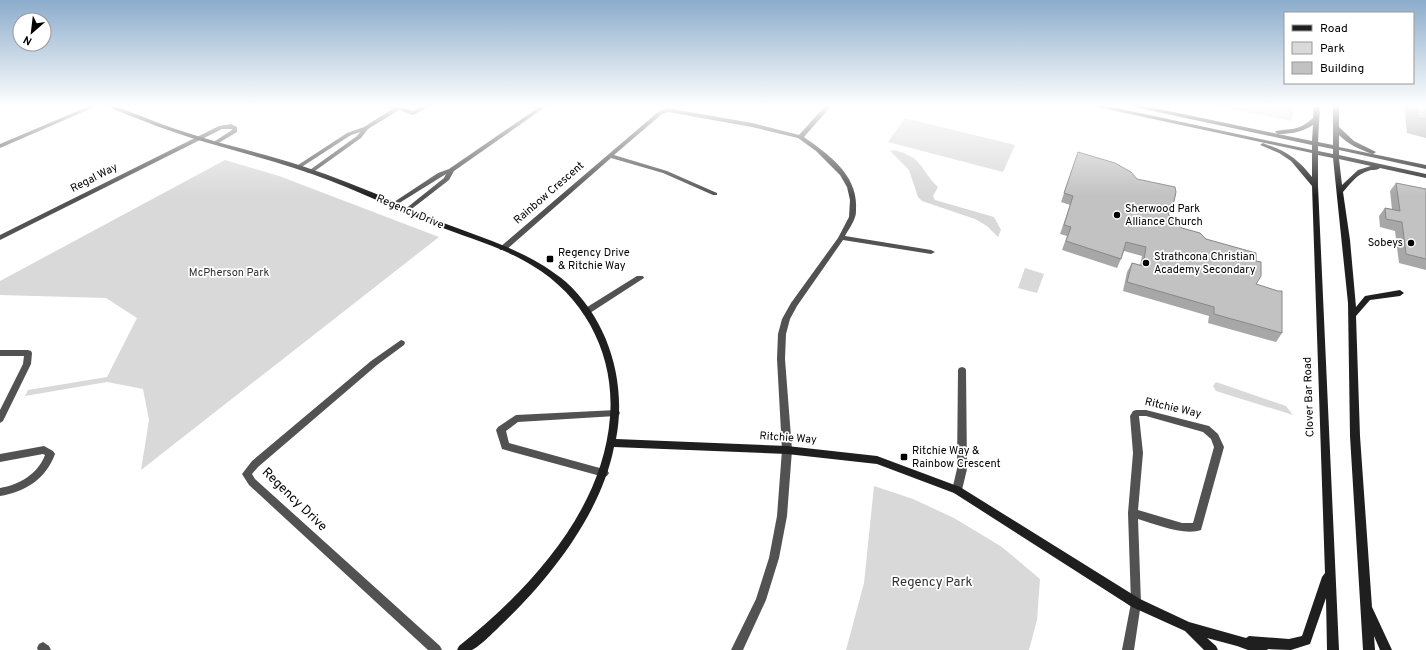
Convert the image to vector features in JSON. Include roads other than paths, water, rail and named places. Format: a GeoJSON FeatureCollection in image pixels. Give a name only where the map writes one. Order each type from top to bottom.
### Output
{"type":"FeatureCollection","features":[{"type":"Feature","properties":{"kind":"main road","name":"Regency Drive"},"geometry":{"type":"LineString","coordinates":[[189,135],[298,167],[394,204],[431,221],[503,248],[540,266],[565,286],[588,311],[602,339],[613,367],[616,413],[612,444],[604,473],[592,498],[565,544],[533,584],[509,610],[481,637],[463,650]]}},
{"type":"Feature","properties":{"kind":"main road"},"geometry":{"type":"LineString","coordinates":[[1236,135],[1273,148],[1291,157],[1300,164],[1315,186]]}},
{"type":"Feature","properties":{"kind":"main road"},"geometry":{"type":"LineString","coordinates":[[1241,135],[1426,176]]}},
{"type":"Feature","properties":{"kind":"main road"},"geometry":{"type":"LineString","coordinates":[[1277,135],[1426,167]]}},
{"type":"Feature","properties":{"kind":"main road","name":"Clover Bar Road"},"geometry":{"type":"LineString","coordinates":[[1315,135],[1315,186],[1333,650]]}},
{"type":"Feature","properties":{"kind":"main road"},"geometry":{"type":"LineString","coordinates":[[1335,135],[1352,316],[1354,436],[1369,650]]}},
{"type":"Feature","properties":{"kind":"main road"},"geometry":{"type":"LineString","coordinates":[[1342,135],[1359,146],[1407,163]]}},
{"type":"Feature","properties":{"kind":"main road"},"geometry":{"type":"LineString","coordinates":[[1340,192],[1354,175],[1366,169],[1372,167],[1398,170]]}},
{"type":"Feature","properties":{"kind":"main road"},"geometry":{"type":"LineString","coordinates":[[1352,316],[1368,298],[1400,293]]}},
{"type":"Feature","properties":{"kind":"main road","name":"Ritchie Way"},"geometry":{"type":"LineString","coordinates":[[612,444],[787,450],[877,460],[957,490],[1136,603],[1188,627],[1237,640],[1262,650]]}},
{"type":"Feature","properties":{"kind":"main road"},"geometry":{"type":"LineString","coordinates":[[1237,640],[1289,645],[1306,640],[1329,573]]}},
{"type":"Feature","properties":{"kind":"main road"},"geometry":{"type":"LineString","coordinates":[[1366,605],[1386,650]]}},
{"type":"Feature","properties":{"kind":"main road","name":"Ritchie Way"},"geometry":{"type":"LineString","coordinates":[[1188,627],[1212,650]]}},
{"type":"Feature","properties":{"kind":"street"},"geometry":{"type":"LineString","coordinates":[[0,146],[25,135]]}},
{"type":"Feature","properties":{"kind":"street"},"geometry":{"type":"LineString","coordinates":[[199,139],[206,135]]}},
{"type":"Feature","properties":{"kind":"street"},"geometry":{"type":"LineString","coordinates":[[215,143],[228,135]]}},
{"type":"Feature","properties":{"kind":"street"},"geometry":{"type":"LineString","coordinates":[[298,167],[347,135]]}},
{"type":"Feature","properties":{"kind":"street"},"geometry":{"type":"LineString","coordinates":[[310,172],[360,135]]}},
{"type":"Feature","properties":{"kind":"street"},"geometry":{"type":"LineString","coordinates":[[394,204],[440,174],[451,170],[501,135]]}},
{"type":"Feature","properties":{"kind":"street","name":"Rainbow Crescent"},"geometry":{"type":"LineString","coordinates":[[503,248],[634,135]]}},
{"type":"Feature","properties":{"kind":"street","name":"Rainbow Crescent"},"geometry":{"type":"LineString","coordinates":[[737,650],[762,600],[774,558],[782,516],[787,450],[781,359],[782,334],[786,319],[794,305],[810,280],[841,238],[852,217],[853,200],[850,187],[843,174],[818,150],[800,137],[793,135]]}},
{"type":"Feature","properties":{"kind":"street","name":"Regal Way"},"geometry":{"type":"LineString","coordinates":[[0,238],[199,139]]}},
{"type":"Feature","properties":{"kind":"street"},"geometry":{"type":"LineString","coordinates":[[610,156],[665,172],[715,194]]}},
{"type":"Feature","properties":{"kind":"street"},"geometry":{"type":"LineString","coordinates":[[408,210],[447,179],[451,170]]}},
{"type":"Feature","properties":{"kind":"street"},"geometry":{"type":"LineString","coordinates":[[841,238],[931,252]]}},
{"type":"Feature","properties":{"kind":"street"},"geometry":{"type":"LineString","coordinates":[[588,311],[640,278]]}},
{"type":"Feature","properties":{"kind":"street","name":"Regency Drive"},"geometry":{"type":"LineString","coordinates":[[401,344],[374,363],[255,464],[247,474],[252,482],[436,650]]}},
{"type":"Feature","properties":{"kind":"street"},"geometry":{"type":"LineString","coordinates":[[0,353],[28,353],[27,364],[0,419]]}},
{"type":"Feature","properties":{"kind":"street"},"geometry":{"type":"LineString","coordinates":[[957,490],[962,469],[962,370]]}},
{"type":"Feature","properties":{"kind":"street"},"geometry":{"type":"LineString","coordinates":[[604,473],[505,446],[501,430],[516,419],[616,413]]}},
{"type":"Feature","properties":{"kind":"street","name":"Ritchie Way"},"geometry":{"type":"LineString","coordinates":[[1128,650],[1136,603],[1133,513],[1138,453],[1134,416],[1136,413],[1146,413],[1206,429],[1215,437],[1219,446],[1197,527],[1182,526],[1133,513]]}},
{"type":"Feature","properties":{"kind":"street"},"geometry":{"type":"LineString","coordinates":[[0,458],[44,450],[50,454],[49,463],[27,482],[10,491],[0,492]]}},
{"type":"Feature","properties":{"kind":"place","name":"Sherwood Park Alliance Church"},"geometry":{"type":"Point","coordinates":[1117,215]}},
{"type":"Feature","properties":{"kind":"place","name":"Sobeys"},"geometry":{"type":"Point","coordinates":[1411,243]}},
{"type":"Feature","properties":{"kind":"place","name":"Regency Drive & Ritchie Way"},"geometry":{"type":"Point","coordinates":[550,259]}},
{"type":"Feature","properties":{"kind":"place","name":"Strathcona Christian Academy Secondary"},"geometry":{"type":"Point","coordinates":[1146,263]}},
{"type":"Feature","properties":{"kind":"place","name":"Ritchie Way & Rainbow Crescent"},"geometry":{"type":"Point","coordinates":[904,457]}},
{"type":"Feature","properties":{"kind":"park label","name":"McPherson Park"},"geometry":{"type":"Point","coordinates":[229,273]}},
{"type":"Feature","properties":{"kind":"park label","name":"Regency Park"},"geometry":{"type":"Point","coordinates":[932,583]}}]}
